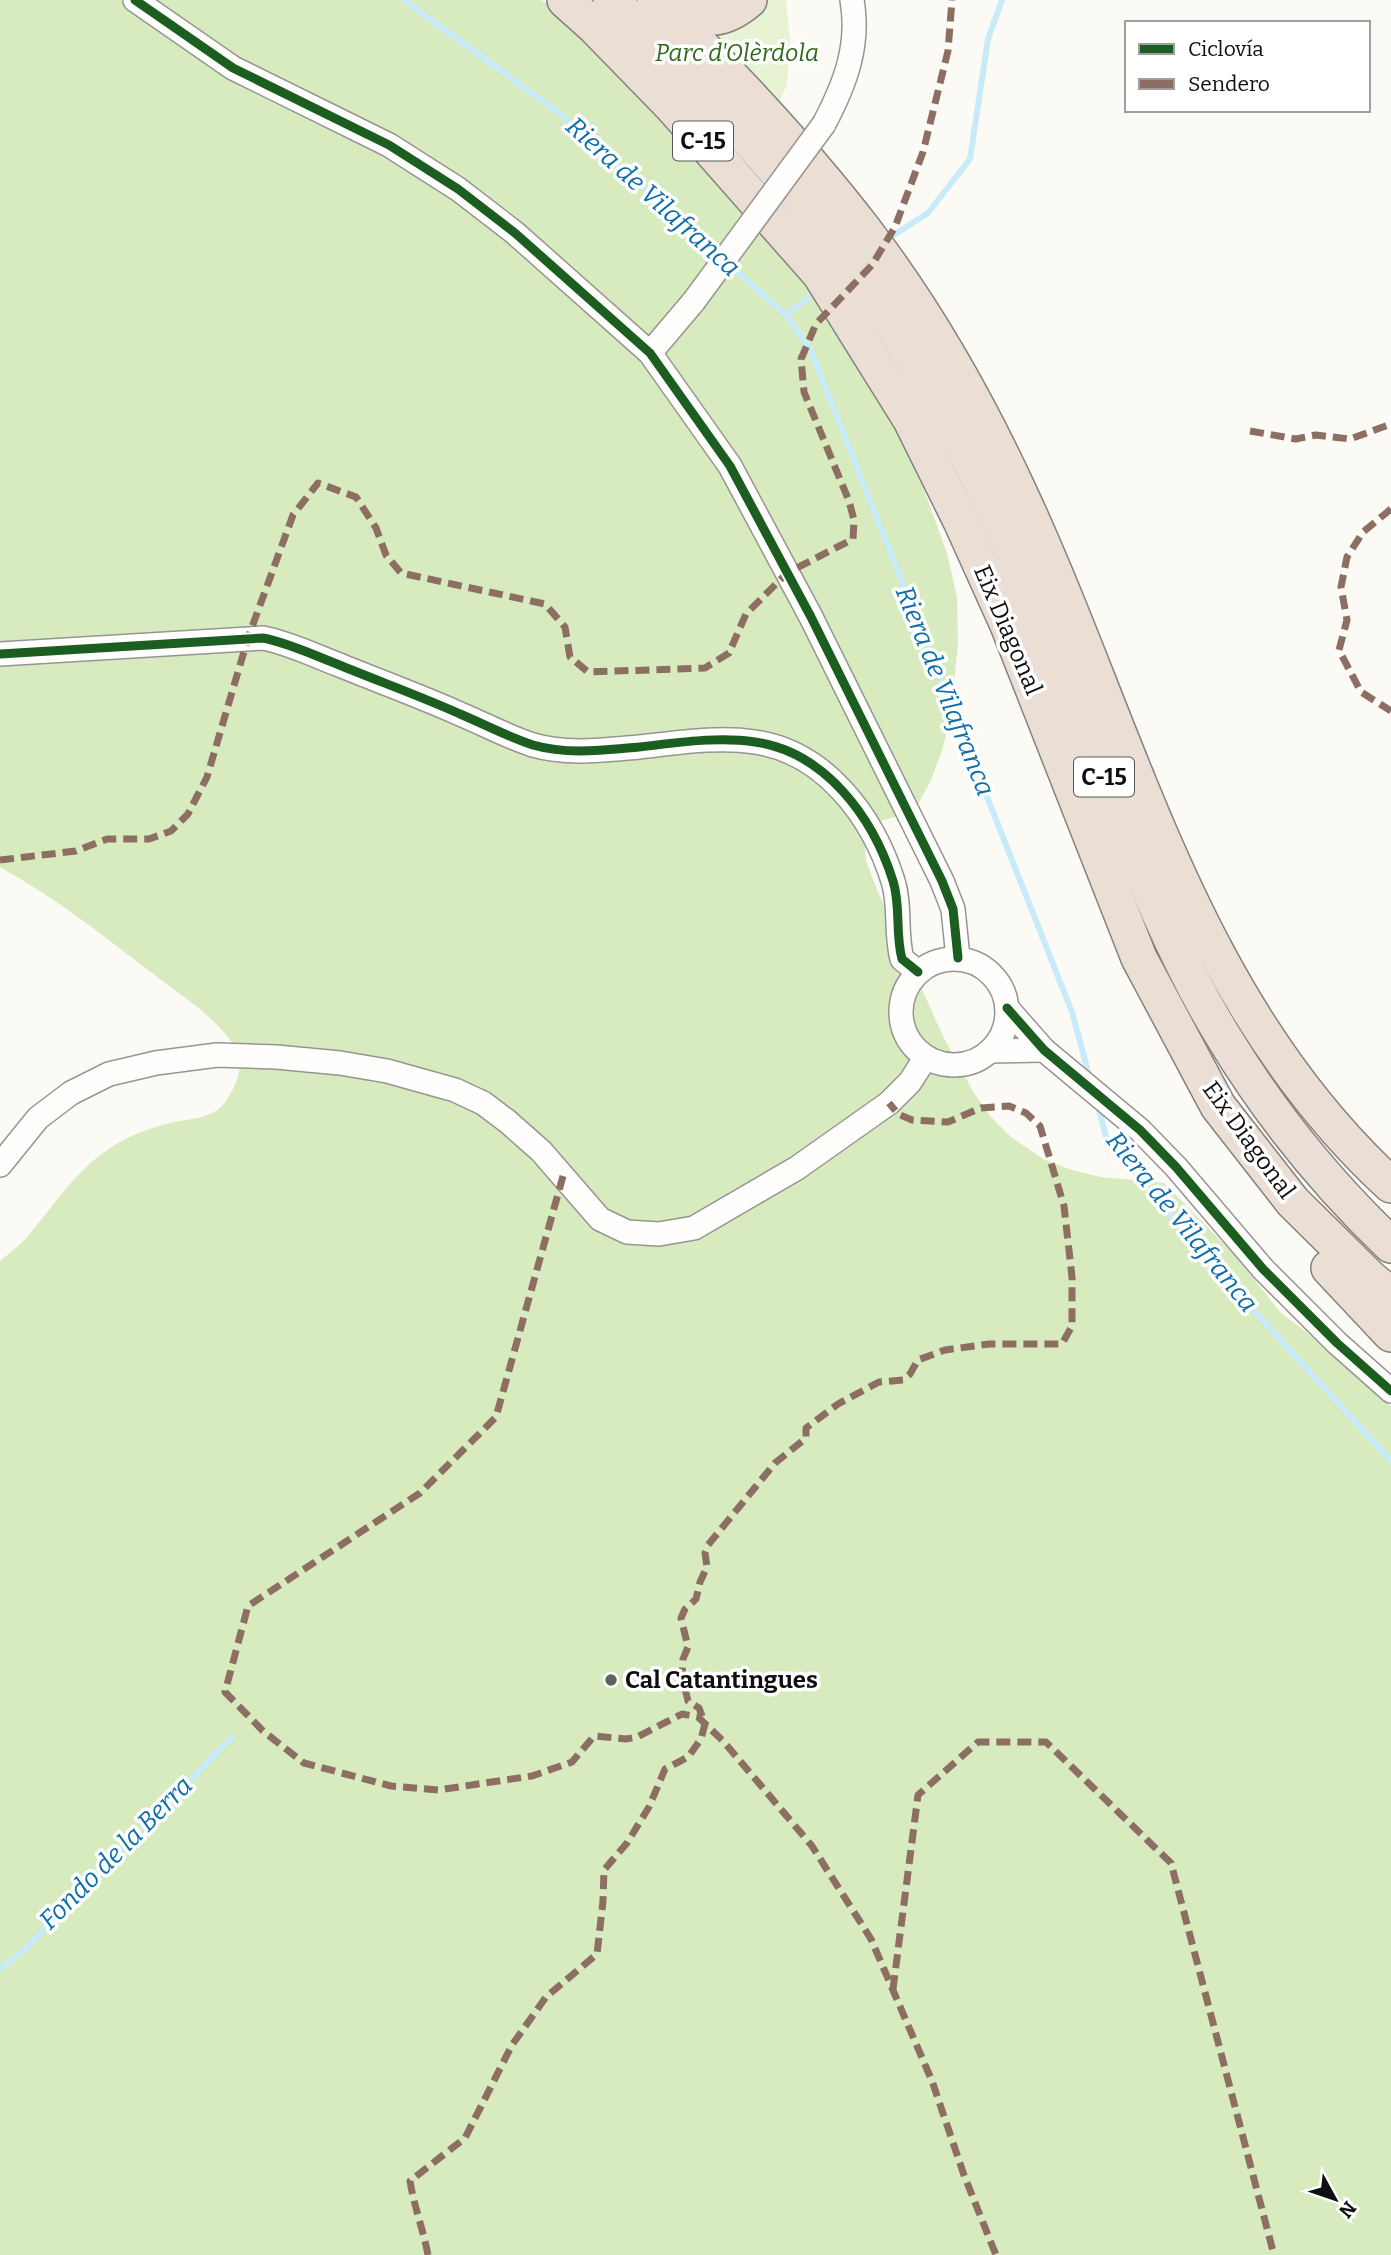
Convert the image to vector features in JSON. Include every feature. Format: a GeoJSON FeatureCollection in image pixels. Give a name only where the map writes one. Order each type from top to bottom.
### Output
{"type":"FeatureCollection","features":[{"type":"Feature","properties":{"kind":"highway","name":"Eix Diagonal"},"geometry":{"type":"LineString","coordinates":[[565,0],[671,105],[820,274],[911,420],[961,521],[1008,625],[1139,958],[1218,1106],[1293,1202],[1371,1279],[1391,1295]]}},
{"type":"Feature","properties":{"kind":"highway","name":"Eix Diagonal"},"geometry":{"type":"LineString","coordinates":[[611,0],[739,129],[808,208],[882,309],[922,373],[960,442],[1004,533],[1069,685],[1145,879],[1204,1003],[1243,1068],[1286,1130],[1336,1190],[1391,1245]]}},
{"type":"Feature","properties":{"kind":"highway"},"geometry":{"type":"LineString","coordinates":[[655,0],[825,181],[866,233],[951,359],[1019,492],[1086,646],[1169,855],[1218,958],[1267,1039],[1317,1107],[1391,1185]]}},
{"type":"Feature","properties":{"kind":"highway"},"geometry":{"type":"LineString","coordinates":[[674,0],[691,13],[713,18],[737,10],[749,0]]}},
{"type":"Feature","properties":{"kind":"highway"},"geometry":{"type":"LineString","coordinates":[[1218,1106],[1228,1143],[1277,1213],[1391,1334]]}},
{"type":"Feature","properties":{"kind":"street"},"geometry":{"type":"LineString","coordinates":[[135,0],[233,68],[389,145],[458,189],[515,233],[650,353],[730,466],[811,617],[942,881],[953,909],[958,958]]}},
{"type":"Feature","properties":{"kind":"street"},"geometry":{"type":"LineString","coordinates":[[650,353],[694,301],[824,124],[844,85],[850,65],[854,29],[852,0]]}},
{"type":"Feature","properties":{"kind":"street"},"geometry":{"type":"LineString","coordinates":[[0,654],[262,638],[302,650],[518,740],[547,748],[584,750],[737,740],[770,745],[811,762],[830,777],[860,813],[893,882],[897,899],[896,932],[902,960],[918,972]]}},
{"type":"Feature","properties":{"kind":"street"},"geometry":{"type":"LineString","coordinates":[[1007,1008],[1001,1037],[989,1051],[972,1061],[955,1065],[943,1064],[926,1057],[914,1048],[904,1032],[900,1014],[903,996],[918,972],[939,960],[958,958],[985,968],[998,982],[1007,1008],[1044,1051],[1140,1130],[1176,1167],[1263,1269],[1337,1343],[1391,1391]]}},
{"type":"Feature","properties":{"kind":"street"},"geometry":{"type":"LineString","coordinates":[[989,1051],[1044,1051]]}},
{"type":"Feature","properties":{"kind":"street"},"geometry":{"type":"LineString","coordinates":[[0,1165],[38,1118],[71,1093],[109,1074],[156,1063],[217,1055],[327,1062],[387,1071],[455,1090],[483,1103],[541,1151],[600,1219],[627,1232],[659,1234],[694,1228],[797,1168],[889,1102],[910,1082],[926,1057]]}},
{"type":"Feature","properties":{"kind":"green space"},"geometry":{"type":"Polygon","coordinates":[[[0,0],[541,0],[570,15],[805,250],[916,468],[947,553],[957,597],[958,644],[950,720],[931,780],[917,806],[905,814],[871,824],[864,833],[866,861],[878,892],[944,1038],[974,1093],[991,1117],[1011,1137],[1045,1160],[1072,1170],[1101,1177],[1164,1183],[1233,1253],[1281,1313],[1346,1362],[1391,1406],[1391,2255],[0,2255],[0,1261],[25,1240],[68,1187],[102,1154],[143,1131],[203,1117],[221,1107],[236,1083],[240,1063],[230,1039],[201,1010],[80,918],[0,867],[0,0]]]}},
{"type":"Feature","properties":{"kind":"green space","name":"Parc d'Olèrdola"},"geometry":{"type":"Polygon","coordinates":[[[559,0],[786,0],[790,41],[787,85],[774,113],[559,0]]]}},
{"type":"Feature","properties":{"kind":"waterway","name":"Riera de Vilafranca"},"geometry":{"type":"LineString","coordinates":[[404,0],[559,113],[786,315],[811,351],[1072,1012],[1090,1079]]}},
{"type":"Feature","properties":{"kind":"waterway"},"geometry":{"type":"LineString","coordinates":[[894,235],[928,213],[970,159],[988,39],[1002,0]]}},
{"type":"Feature","properties":{"kind":"waterway"},"geometry":{"type":"LineString","coordinates":[[786,315],[808,298]]}},
{"type":"Feature","properties":{"kind":"waterway","name":"Riera de Vilafranca"},"geometry":{"type":"LineString","coordinates":[[1097,1103],[1107,1140],[1217,1270],[1391,1461]]}},
{"type":"Feature","properties":{"kind":"waterway","name":"Fondo de la Berra"},"geometry":{"type":"LineString","coordinates":[[0,1969],[24,1950],[232,1737]]}},
{"type":"Feature","properties":{"kind":"marked path"},"geometry":{"type":"LineString","coordinates":[[0,860],[76,851],[107,839],[149,839],[171,831],[188,814],[207,777],[248,638],[293,515],[318,483],[356,497],[376,528],[386,555],[401,573],[545,604],[565,627],[570,657],[588,672],[705,668],[729,653],[746,614],[787,573],[853,539],[854,520],[849,501],[804,392],[801,359],[816,324],[872,265],[895,227],[923,152],[948,51],[952,0]]}},
{"type":"Feature","properties":{"kind":"marked path"},"geometry":{"type":"LineString","coordinates":[[1250,431],[1296,439],[1316,435],[1350,439],[1391,424]]}},
{"type":"Feature","properties":{"kind":"marked path"},"geometry":{"type":"LineString","coordinates":[[1391,509],[1363,532],[1347,557],[1341,587],[1347,620],[1339,650],[1361,692],[1391,711]]}},
{"type":"Feature","properties":{"kind":"marked path"},"geometry":{"type":"LineString","coordinates":[[428,2255],[410,2181],[465,2138],[512,2045],[546,1997],[597,1954],[604,1870],[627,1843],[649,1807],[665,1769],[688,1757],[701,1739],[705,1724],[699,1708],[688,1701],[682,1676],[683,1659],[688,1647],[681,1618],[685,1609],[696,1599],[707,1567],[705,1553],[708,1545],[775,1463],[806,1438],[806,1428],[838,1404],[879,1382],[903,1380],[918,1360],[945,1350],[989,1344],[1062,1344],[1072,1326],[1072,1277],[1064,1206],[1040,1126],[1026,1113],[1009,1106],[981,1108],[948,1122],[912,1120],[898,1114],[889,1103]]}},
{"type":"Feature","properties":{"kind":"marked path"},"geometry":{"type":"LineString","coordinates":[[563,1176],[496,1417],[420,1493],[248,1606],[225,1692],[263,1731],[304,1763],[391,1786],[438,1790],[532,1776],[572,1762],[594,1736],[626,1739],[637,1737],[682,1714],[698,1717],[724,1742],[812,1846],[871,1939],[932,2081],[964,2175],[996,2255]]}},
{"type":"Feature","properties":{"kind":"marked path"},"geometry":{"type":"LineString","coordinates":[[893,1989],[918,1795],[978,1742],[1046,1742],[1171,1863],[1274,2255]]}},
{"type":"Feature","properties":{"kind":"cycle path"},"geometry":{"type":"LineString","coordinates":[[135,0],[233,68],[389,145],[458,189],[515,233],[650,353],[730,466],[811,617],[942,881],[953,909],[958,958]]}},
{"type":"Feature","properties":{"kind":"cycle path"},"geometry":{"type":"LineString","coordinates":[[0,654],[263,638],[301,650],[430,701],[514,738],[546,748],[599,750],[726,740],[755,742],[780,748],[803,759],[843,791],[873,834],[893,881],[902,959],[918,972]]}},
{"type":"Feature","properties":{"kind":"cycle path"},"geometry":{"type":"LineString","coordinates":[[1007,1008],[1044,1050],[1140,1130],[1176,1167],[1263,1269],[1337,1343],[1391,1391]]}},
{"type":"Feature","properties":{"kind":"place","name":"Cal Catantingues"},"geometry":{"type":"Point","coordinates":[611,1680]}}]}
